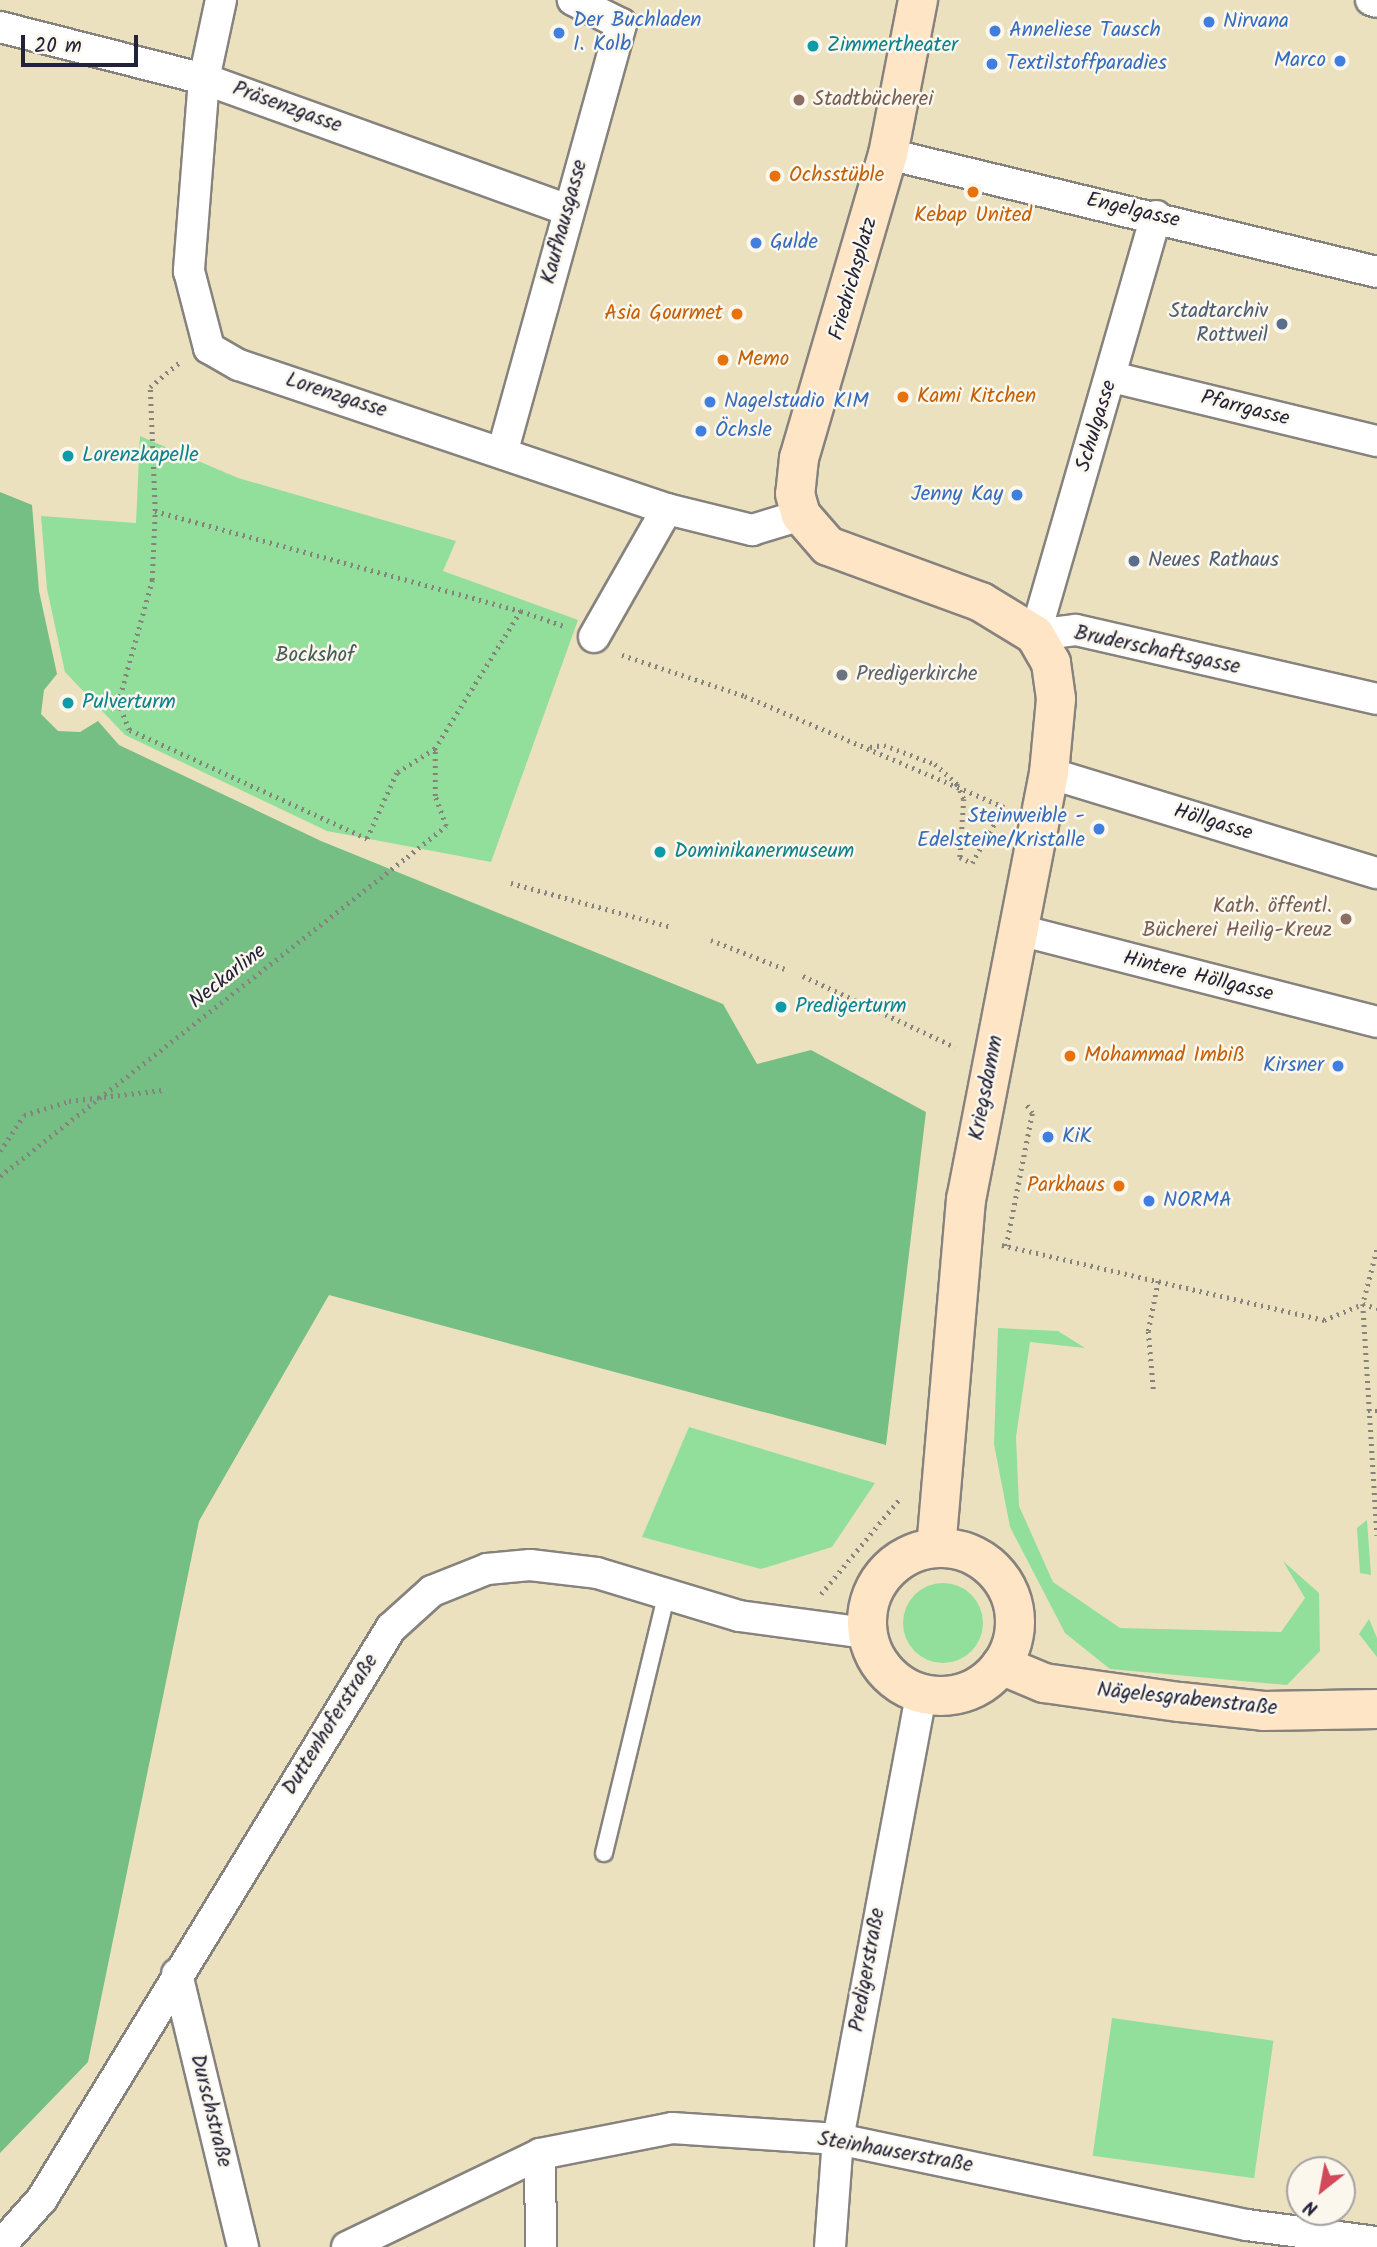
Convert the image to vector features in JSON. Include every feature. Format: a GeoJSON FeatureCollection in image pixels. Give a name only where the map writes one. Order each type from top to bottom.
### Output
{"type":"FeatureCollection","features":[{"type":"Feature","properties":{"kind":"street"},"geometry":{"type":"LineString","coordinates":[[209,348],[189,271],[204,79],[221,0]]}},
{"type":"Feature","properties":{"kind":"street"},"geometry":{"type":"LineString","coordinates":[[573,0],[611,7]]}},
{"type":"Feature","properties":{"kind":"street","name":"Friedrichsplatz"},"geometry":{"type":"LineString","coordinates":[[801,515],[795,494],[799,458],[888,154],[918,0]]}},
{"type":"Feature","properties":{"kind":"street"},"geometry":{"type":"LineString","coordinates":[[1371,0],[1377,2]]}},
{"type":"Feature","properties":{"kind":"street","name":"Kaufhausgasse"},"geometry":{"type":"LineString","coordinates":[[503,450],[621,24],[611,7]]}},
{"type":"Feature","properties":{"kind":"street","name":"Präsenzgasse"},"geometry":{"type":"LineString","coordinates":[[0,27],[204,79],[568,210]]}},
{"type":"Feature","properties":{"kind":"street","name":"Engelgasse"},"geometry":{"type":"LineString","coordinates":[[888,154],[1156,216],[1377,272]]}},
{"type":"Feature","properties":{"kind":"street","name":"Schulgasse"},"geometry":{"type":"LineString","coordinates":[[1035,635],[1112,377],[1156,216]]}},
{"type":"Feature","properties":{"kind":"street","name":"Lorenzgasse"},"geometry":{"type":"LineString","coordinates":[[209,348],[239,365],[503,450],[667,509],[752,530],[801,515]]}},
{"type":"Feature","properties":{"kind":"street","name":"Pfarrgasse"},"geometry":{"type":"LineString","coordinates":[[1112,377],[1377,441]]}},
{"type":"Feature","properties":{"kind":"street"},"geometry":{"type":"LineString","coordinates":[[602,644],[667,509]]}},
{"type":"Feature","properties":{"kind":"street"},"geometry":{"type":"LineString","coordinates":[[801,515],[828,546],[981,602],[1035,635]]}},
{"type":"Feature","properties":{"kind":"street","name":"Bruderschaftsgasse"},"geometry":{"type":"LineString","coordinates":[[1035,635],[1076,630],[1377,699]]}},
{"type":"Feature","properties":{"kind":"street","name":"Kriegsdamm"},"geometry":{"type":"LineString","coordinates":[[936,1548],[943,1502],[966,1199],[1049,774],[1056,699],[1051,663],[1035,635]]}},
{"type":"Feature","properties":{"kind":"street","name":"Höllgasse"},"geometry":{"type":"LineString","coordinates":[[1049,774],[1377,873]]}},
{"type":"Feature","properties":{"kind":"street","name":"Hintere Höllgasse"},"geometry":{"type":"LineString","coordinates":[[1019,930],[1376,1019]]}},
{"type":"Feature","properties":{"kind":"street"},"geometry":{"type":"LineString","coordinates":[[936,1548],[981,1560],[1011,1597],[1015,1621],[1002,1665],[970,1690],[921,1694],[888,1675],[867,1633],[879,1582],[904,1559],[936,1548]]}},
{"type":"Feature","properties":{"kind":"street","name":"Duttenhoferstraße"},"geometry":{"type":"LineString","coordinates":[[0,2246],[42,2199],[391,1628],[432,1591],[488,1569],[530,1565],[597,1573],[740,1616],[820,1630],[867,1633]]}},
{"type":"Feature","properties":{"kind":"street","name":"Nägelesgrabenstraße"},"geometry":{"type":"LineString","coordinates":[[1002,1665],[1044,1684],[1180,1702],[1264,1711],[1377,1709]]}},
{"type":"Feature","properties":{"kind":"street","name":"Predigerstraße"},"geometry":{"type":"LineString","coordinates":[[830,2247],[838,2139],[921,1694]]}},
{"type":"Feature","properties":{"kind":"street","name":"Durschstraße"},"geometry":{"type":"LineString","coordinates":[[177,1975],[243,2247]]}},
{"type":"Feature","properties":{"kind":"street","name":"Steinhauserstraße"},"geometry":{"type":"LineString","coordinates":[[347,2247],[540,2154],[672,2128],[838,2139],[1245,2236],[1377,2242]]}},
{"type":"Feature","properties":{"kind":"street"},"geometry":{"type":"LineString","coordinates":[[540,2154],[541,2247]]}},
{"type":"Feature","properties":{"kind":"lane"},"geometry":{"type":"LineString","coordinates":[[604,1853],[667,1592]]}},
{"type":"Feature","properties":{"kind":"path"},"geometry":{"type":"LineString","coordinates":[[209,348],[167,368],[150,387],[155,511],[152,580],[118,703],[129,730],[367,839],[397,773],[435,749],[521,611]]}},
{"type":"Feature","properties":{"kind":"path"},"geometry":{"type":"LineString","coordinates":[[155,511],[521,611],[868,747],[988,799]]}},
{"type":"Feature","properties":{"kind":"path"},"geometry":{"type":"LineString","coordinates":[[868,747],[884,745],[935,764],[957,784],[964,799],[960,857],[972,863],[1004,807]]}},
{"type":"Feature","properties":{"kind":"path","name":"Neckarline"},"geometry":{"type":"LineString","coordinates":[[0,1176],[446,826],[436,792],[435,749]]}},
{"type":"Feature","properties":{"kind":"path"},"geometry":{"type":"LineString","coordinates":[[511,883],[672,927]]}},
{"type":"Feature","properties":{"kind":"path"},"geometry":{"type":"LineString","coordinates":[[711,940],[786,969]]}},
{"type":"Feature","properties":{"kind":"path"},"geometry":{"type":"LineString","coordinates":[[803,976],[951,1046]]}},
{"type":"Feature","properties":{"kind":"path"},"geometry":{"type":"LineString","coordinates":[[0,1151],[24,1115],[69,1101],[162,1090]]}},
{"type":"Feature","properties":{"kind":"path"},"geometry":{"type":"LineString","coordinates":[[1006,1246],[1032,1113],[1020,1096]]}},
{"type":"Feature","properties":{"kind":"path"},"geometry":{"type":"LineString","coordinates":[[996,1244],[1324,1320],[1363,1304],[1377,1308]]}},
{"type":"Feature","properties":{"kind":"path"},"geometry":{"type":"LineString","coordinates":[[1377,1250],[1363,1304],[1377,1536]]}},
{"type":"Feature","properties":{"kind":"path"},"geometry":{"type":"LineString","coordinates":[[1153,1389],[1148,1331],[1158,1281]]}},
{"type":"Feature","properties":{"kind":"path"},"geometry":{"type":"LineString","coordinates":[[1368,1411],[1377,1411]]}},
{"type":"Feature","properties":{"kind":"path"},"geometry":{"type":"LineString","coordinates":[[820,1630],[822,1586],[869,1539],[898,1498],[943,1502]]}},
{"type":"Feature","properties":{"kind":"green space","name":"Bockshof"},"geometry":{"type":"Polygon","coordinates":[[[140,436],[238,478],[456,541],[443,571],[578,620],[491,862],[327,831],[125,735],[65,672],[47,589],[41,516],[136,523],[140,436]]]}},
{"type":"Feature","properties":{"kind":"green space"},"geometry":{"type":"Polygon","coordinates":[[[0,492],[32,505],[39,591],[57,674],[44,690],[41,714],[58,731],[80,732],[98,721],[119,745],[321,841],[723,1004],[757,1064],[811,1050],[926,1112],[886,1445],[329,1295],[199,1521],[88,2062],[0,2153],[0,492]]]}},
{"type":"Feature","properties":{"kind":"green space"},"geometry":{"type":"Polygon","coordinates":[[[998,1328],[1058,1331],[1085,1348],[1030,1342],[1016,1437],[1019,1506],[1053,1582],[1120,1628],[1281,1632],[1305,1598],[1283,1561],[1319,1593],[1320,1651],[1287,1685],[1110,1669],[1065,1633],[1010,1527],[994,1444],[998,1328]]]}},
{"type":"Feature","properties":{"kind":"green space"},"geometry":{"type":"Polygon","coordinates":[[[689,1427],[875,1483],[832,1547],[761,1569],[642,1537],[689,1427]]]}},
{"type":"Feature","properties":{"kind":"green space"},"geometry":{"type":"Polygon","coordinates":[[[1367,1520],[1371,1575],[1360,1573],[1357,1528],[1367,1520]]]}},
{"type":"Feature","properties":{"kind":"green space"},"geometry":{"type":"Polygon","coordinates":[[[935,1583],[951,1583],[972,1594],[983,1615],[983,1631],[972,1652],[951,1663],[935,1663],[921,1657],[909,1645],[903,1631],[903,1615],[909,1601],[921,1589],[935,1583]]]}},
{"type":"Feature","properties":{"kind":"green space"},"geometry":{"type":"Polygon","coordinates":[[[1369,1619],[1377,1638],[1377,1657],[1359,1634],[1369,1619]]]}},
{"type":"Feature","properties":{"kind":"green space"},"geometry":{"type":"Polygon","coordinates":[[[1112,2018],[1273,2041],[1254,2178],[1093,2156],[1112,2018]]]}},
{"type":"Feature","properties":{"kind":"place","name":"Nirvana"},"geometry":{"type":"Point","coordinates":[1209,22]}},
{"type":"Feature","properties":{"kind":"place","name":"Anneliese Tausch"},"geometry":{"type":"Point","coordinates":[995,31]}},
{"type":"Feature","properties":{"kind":"place","name":"Der Buchladen I. Kolb"},"geometry":{"type":"Point","coordinates":[559,33]}},
{"type":"Feature","properties":{"kind":"place","name":"Zimmertheater"},"geometry":{"type":"Point","coordinates":[813,46]}},
{"type":"Feature","properties":{"kind":"place","name":"Marco"},"geometry":{"type":"Point","coordinates":[1340,61]}},
{"type":"Feature","properties":{"kind":"place","name":"Textilstoffparadies"},"geometry":{"type":"Point","coordinates":[992,64]}},
{"type":"Feature","properties":{"kind":"place","name":"Stadtbücherei"},"geometry":{"type":"Point","coordinates":[799,100]}},
{"type":"Feature","properties":{"kind":"place","name":"Ochsstüble"},"geometry":{"type":"Point","coordinates":[775,176]}},
{"type":"Feature","properties":{"kind":"place","name":"Kebap United"},"geometry":{"type":"Point","coordinates":[973,192]}},
{"type":"Feature","properties":{"kind":"place","name":"Gulde"},"geometry":{"type":"Point","coordinates":[756,243]}},
{"type":"Feature","properties":{"kind":"place","name":"Asia Gourmet"},"geometry":{"type":"Point","coordinates":[737,314]}},
{"type":"Feature","properties":{"kind":"place","name":"Stadtarchiv Rottweil"},"geometry":{"type":"Point","coordinates":[1282,324]}},
{"type":"Feature","properties":{"kind":"place","name":"Memo"},"geometry":{"type":"Point","coordinates":[723,360]}},
{"type":"Feature","properties":{"kind":"place","name":"Kami Kitchen"},"geometry":{"type":"Point","coordinates":[903,397]}},
{"type":"Feature","properties":{"kind":"place","name":"Nagelstudio KIM"},"geometry":{"type":"Point","coordinates":[710,402]}},
{"type":"Feature","properties":{"kind":"place","name":"Öchsle"},"geometry":{"type":"Point","coordinates":[701,431]}},
{"type":"Feature","properties":{"kind":"place","name":"Lorenzkapelle"},"geometry":{"type":"Point","coordinates":[68,456]}},
{"type":"Feature","properties":{"kind":"place","name":"Jenny Kay"},"geometry":{"type":"Point","coordinates":[1017,495]}},
{"type":"Feature","properties":{"kind":"place","name":"Neues Rathaus"},"geometry":{"type":"Point","coordinates":[1134,561]}},
{"type":"Feature","properties":{"kind":"place","name":"Predigerkirche"},"geometry":{"type":"Point","coordinates":[842,675]}},
{"type":"Feature","properties":{"kind":"place","name":"Pulverturm"},"geometry":{"type":"Point","coordinates":[68,703]}},
{"type":"Feature","properties":{"kind":"place","name":"Steinweible - Edelsteine/Kristalle"},"geometry":{"type":"Point","coordinates":[1099,829]}},
{"type":"Feature","properties":{"kind":"place","name":"Dominikanermuseum"},"geometry":{"type":"Point","coordinates":[660,852]}},
{"type":"Feature","properties":{"kind":"place","name":"Kath. öffentl. Bücherei Heilig-Kreuz"},"geometry":{"type":"Point","coordinates":[1346,919]}},
{"type":"Feature","properties":{"kind":"place","name":"Predigerturm"},"geometry":{"type":"Point","coordinates":[781,1007]}},
{"type":"Feature","properties":{"kind":"place","name":"Mohammad Imbiß"},"geometry":{"type":"Point","coordinates":[1070,1056]}},
{"type":"Feature","properties":{"kind":"place","name":"Kirsner"},"geometry":{"type":"Point","coordinates":[1338,1066]}},
{"type":"Feature","properties":{"kind":"place","name":"KiK"},"geometry":{"type":"Point","coordinates":[1048,1137]}},
{"type":"Feature","properties":{"kind":"place","name":"Parkhaus"},"geometry":{"type":"Point","coordinates":[1119,1186]}},
{"type":"Feature","properties":{"kind":"place","name":"NORMA"},"geometry":{"type":"Point","coordinates":[1149,1201]}}]}
